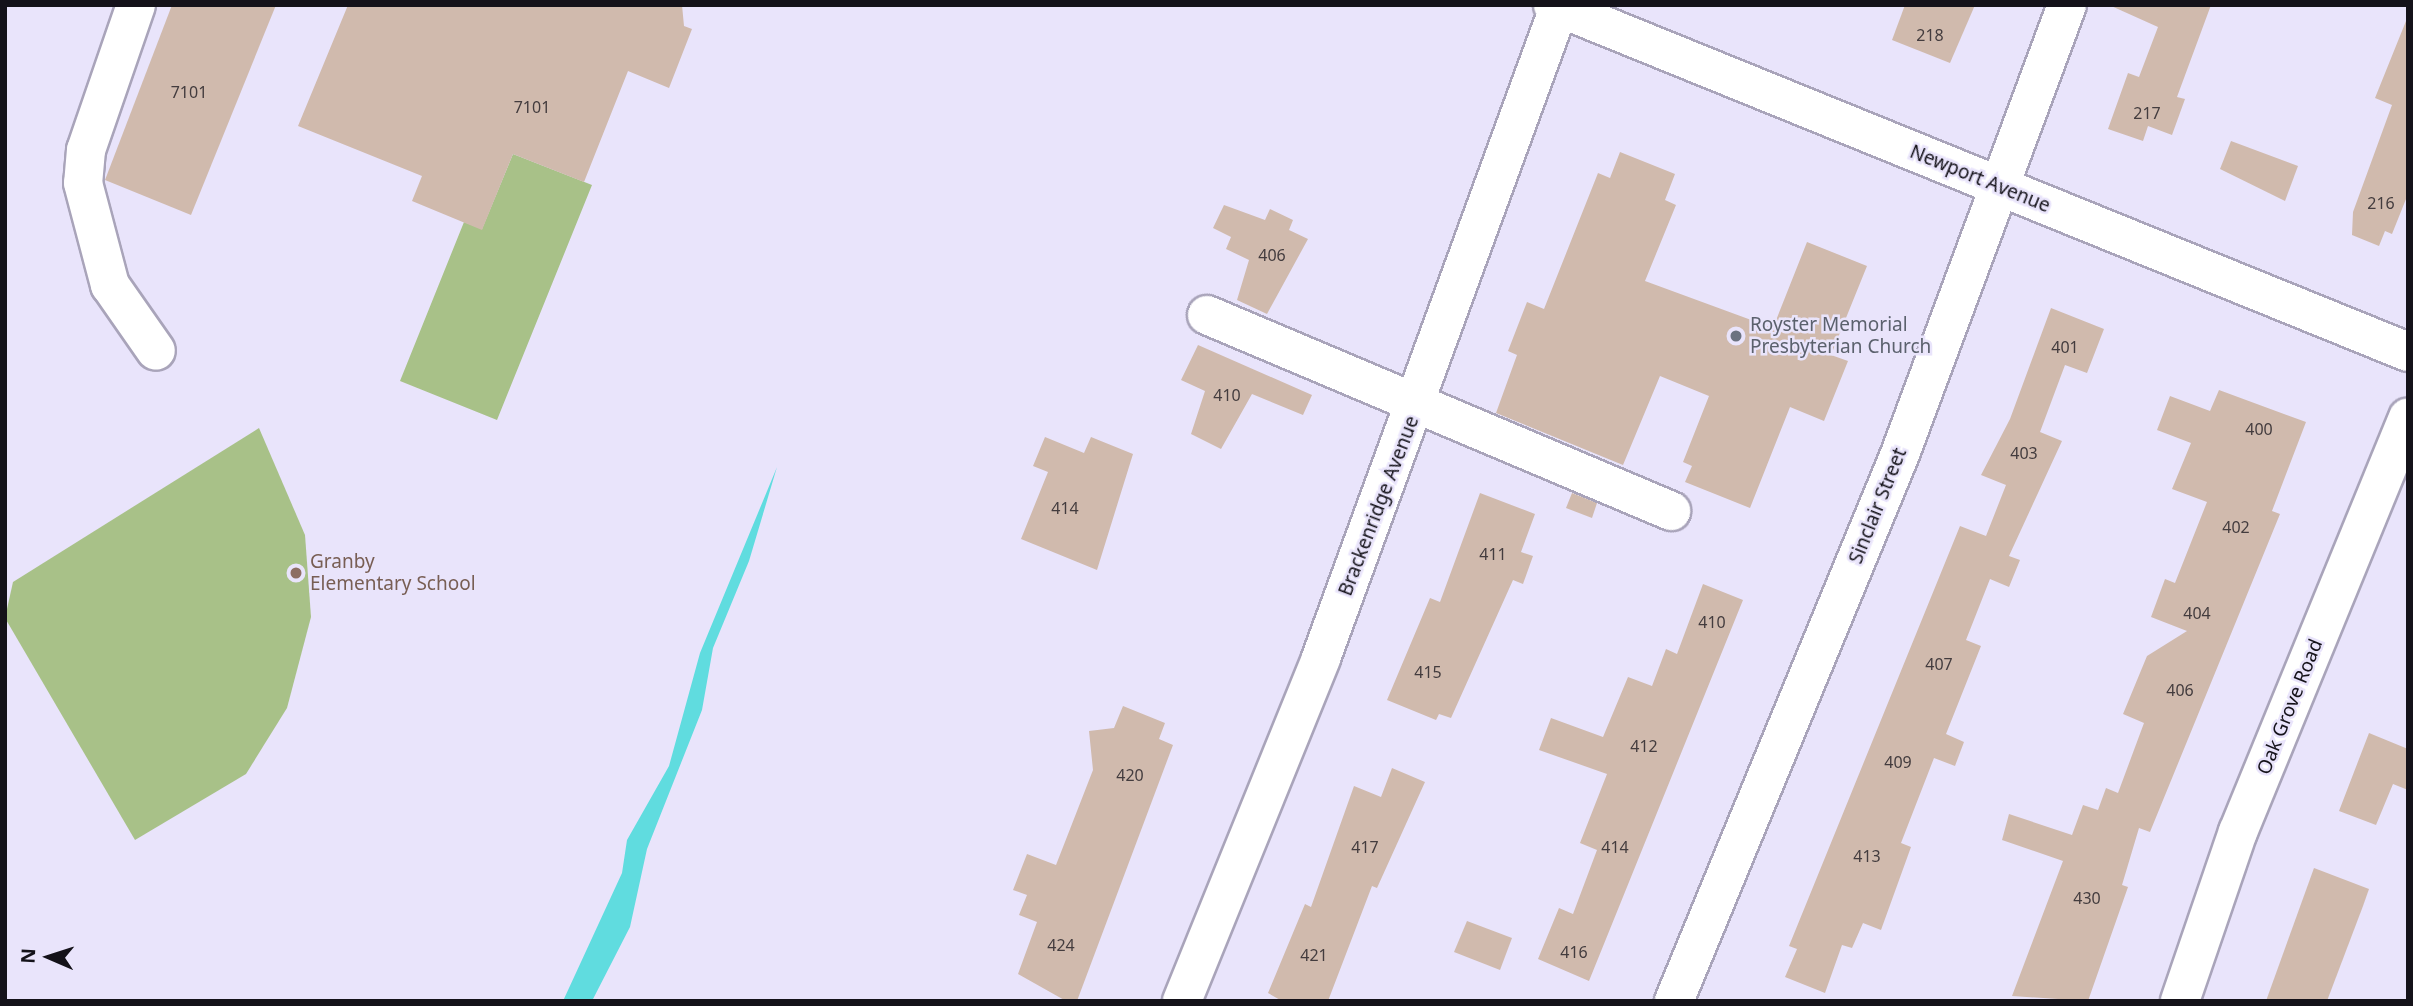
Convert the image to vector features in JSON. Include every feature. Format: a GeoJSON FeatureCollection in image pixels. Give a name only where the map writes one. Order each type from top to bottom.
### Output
{"type":"FeatureCollection","features":[{"type":"Feature","properties":{"kind":"street"},"geometry":{"type":"LineString","coordinates":[[136,5],[86,149],[83,183],[110,285],[156,351]]}},
{"type":"Feature","properties":{"kind":"street","name":"Sinclair Street"},"geometry":{"type":"LineString","coordinates":[[1674,1001],[1900,454],[1996,185],[2067,5]]}},
{"type":"Feature","properties":{"kind":"street","name":"Newport Avenue"},"geometry":{"type":"LineString","coordinates":[[1557,6],[2408,352]]}},
{"type":"Feature","properties":{"kind":"street","name":"Brackenridge Avenue"},"geometry":{"type":"LineString","coordinates":[[1182,1001],[1418,403],[1557,6]]}},
{"type":"Feature","properties":{"kind":"street"},"geometry":{"type":"LineString","coordinates":[[1207,315],[1671,511]]}},
{"type":"Feature","properties":{"kind":"street","name":"Oak Grove Road"},"geometry":{"type":"LineString","coordinates":[[2180,1001],[2238,832],[2408,417]]}},
{"type":"Feature","properties":{"kind":"shaded area"},"geometry":{"type":"Polygon","coordinates":[[[513,154],[592,185],[497,420],[400,381],[464,222],[482,229],[513,154]]]}},
{"type":"Feature","properties":{"kind":"shaded area"},"geometry":{"type":"Polygon","coordinates":[[[259,428],[305,535],[311,617],[287,708],[246,774],[135,840],[5,618],[13,582],[259,428]]]}},
{"type":"Feature","properties":{"kind":"shaded area"},"geometry":{"type":"Polygon","coordinates":[[[777,467],[749,561],[713,648],[702,710],[647,849],[630,927],[592,1001],[563,1001],[622,873],[627,840],[669,766],[700,653],[777,467]]]}},
{"type":"Feature","properties":{"kind":"building"},"geometry":{"type":"Polygon","coordinates":[[[172,5],[276,5],[191,215],[105,180],[172,5]]]}},
{"type":"Feature","properties":{"kind":"building"},"geometry":{"type":"Polygon","coordinates":[[[348,5],[682,5],[684,26],[692,29],[669,88],[628,71],[584,182],[513,154],[482,230],[412,201],[422,176],[298,126],[348,5]]]}},
{"type":"Feature","properties":{"kind":"building"},"geometry":{"type":"Polygon","coordinates":[[[1905,5],[1975,5],[1950,63],[1892,40],[1905,5]]]}},
{"type":"Feature","properties":{"kind":"building"},"geometry":{"type":"Polygon","coordinates":[[[2109,5],[2211,5],[2177,97],[2185,99],[2172,135],[2148,126],[2143,141],[2108,129],[2128,73],[2139,77],[2158,27],[2109,5]]]}},
{"type":"Feature","properties":{"kind":"building"},"geometry":{"type":"Polygon","coordinates":[[[2406,21],[2408,194],[2392,234],[2385,231],[2379,246],[2352,235],[2353,212],[2392,105],[2375,98],[2406,21]]]}},
{"type":"Feature","properties":{"kind":"building"},"geometry":{"type":"Polygon","coordinates":[[[2231,141],[2298,166],[2285,201],[2220,169],[2231,141]]]}},
{"type":"Feature","properties":{"kind":"building","name":"Royster Memorial Presbyterian Church"},"geometry":{"type":"Polygon","coordinates":[[[1620,152],[1675,174],[1665,200],[1676,205],[1645,281],[1773,328],[1807,242],[1867,266],[1831,355],[1848,361],[1824,421],[1790,407],[1750,508],[1685,482],[1692,466],[1683,462],[1709,396],[1660,376],[1623,465],[1496,413],[1517,355],[1508,351],[1527,302],[1544,309],[1598,173],[1610,178],[1620,152]]]}},
{"type":"Feature","properties":{"kind":"building"},"geometry":{"type":"Polygon","coordinates":[[[1224,205],[1265,220],[1270,209],[1293,220],[1289,230],[1308,239],[1267,314],[1237,300],[1249,260],[1226,249],[1231,237],[1213,228],[1224,205]]]}},
{"type":"Feature","properties":{"kind":"building"},"geometry":{"type":"Polygon","coordinates":[[[2051,308],[2104,329],[2087,373],[2065,365],[2040,432],[2062,441],[2009,556],[2020,560],[2009,587],[1990,579],[1966,640],[1981,646],[1946,734],[1964,742],[1955,766],[1934,758],[1901,843],[1911,847],[1881,930],[1863,923],[1852,948],[1842,945],[1825,993],[1785,977],[1797,949],[1789,946],[1960,526],[1986,536],[2006,485],[1981,475],[2010,419],[2051,308]]]}},
{"type":"Feature","properties":{"kind":"building"},"geometry":{"type":"Polygon","coordinates":[[[1198,345],[1312,395],[1303,415],[1252,394],[1221,449],[1191,434],[1205,391],[1181,380],[1198,345]]]}},
{"type":"Feature","properties":{"kind":"building"},"geometry":{"type":"Polygon","coordinates":[[[2219,390],[2306,422],[2272,511],[2280,514],[2150,832],[2139,828],[2122,885],[2128,887],[2088,1001],[2012,996],[2063,861],[2002,840],[2009,814],[2072,835],[2083,805],[2098,810],[2106,788],[2118,793],[2144,723],[2123,714],[2147,656],[2187,631],[2151,617],[2165,579],[2175,583],[2207,502],[2172,489],[2191,443],[2157,430],[2170,396],[2210,411],[2219,390]]]}},
{"type":"Feature","properties":{"kind":"building"},"geometry":{"type":"Polygon","coordinates":[[[1045,437],[1084,453],[1091,437],[1133,454],[1097,570],[1021,539],[1048,472],[1033,466],[1045,437]]]}},
{"type":"Feature","properties":{"kind":"building"},"geometry":{"type":"Polygon","coordinates":[[[1480,493],[1535,514],[1521,552],[1533,556],[1523,584],[1513,580],[1451,718],[1439,714],[1436,720],[1387,700],[1430,598],[1440,602],[1480,493]]]}},
{"type":"Feature","properties":{"kind":"building"},"geometry":{"type":"Polygon","coordinates":[[[1572,493],[1597,503],[1592,518],[1566,508],[1572,493]]]}},
{"type":"Feature","properties":{"kind":"building"},"geometry":{"type":"Polygon","coordinates":[[[1703,584],[1743,600],[1589,981],[1538,959],[1559,908],[1573,914],[1597,850],[1580,843],[1607,774],[1539,750],[1551,718],[1603,737],[1628,677],[1652,686],[1666,649],[1677,654],[1703,584]]]}},
{"type":"Feature","properties":{"kind":"building"},"geometry":{"type":"Polygon","coordinates":[[[1123,706],[1165,723],[1159,739],[1173,745],[1077,1001],[1066,1001],[1018,974],[1037,922],[1019,915],[1027,895],[1013,890],[1027,854],[1056,865],[1093,770],[1089,731],[1114,728],[1123,706]]]}},
{"type":"Feature","properties":{"kind":"building"},"geometry":{"type":"Polygon","coordinates":[[[2369,733],[2408,749],[2408,790],[2393,784],[2376,825],[2339,811],[2369,733]]]}},
{"type":"Feature","properties":{"kind":"building"},"geometry":{"type":"Polygon","coordinates":[[[1392,768],[1425,782],[1377,888],[1372,886],[1328,1001],[1282,1001],[1268,993],[1305,904],[1311,907],[1354,786],[1381,797],[1392,768]]]}},
{"type":"Feature","properties":{"kind":"building"},"geometry":{"type":"Polygon","coordinates":[[[2314,868],[2369,889],[2363,906],[2327,1001],[2266,1001],[2314,868]]]}},
{"type":"Feature","properties":{"kind":"building"},"geometry":{"type":"Polygon","coordinates":[[[1467,921],[1512,938],[1500,970],[1454,952],[1467,921]]]}},
{"type":"Feature","properties":{"kind":"place","name":"Royster Memorial Presbyterian Church"},"geometry":{"type":"Point","coordinates":[1736,336]}},
{"type":"Feature","properties":{"kind":"place","name":"Granby Elementary School"},"geometry":{"type":"Point","coordinates":[296,573]}}]}
